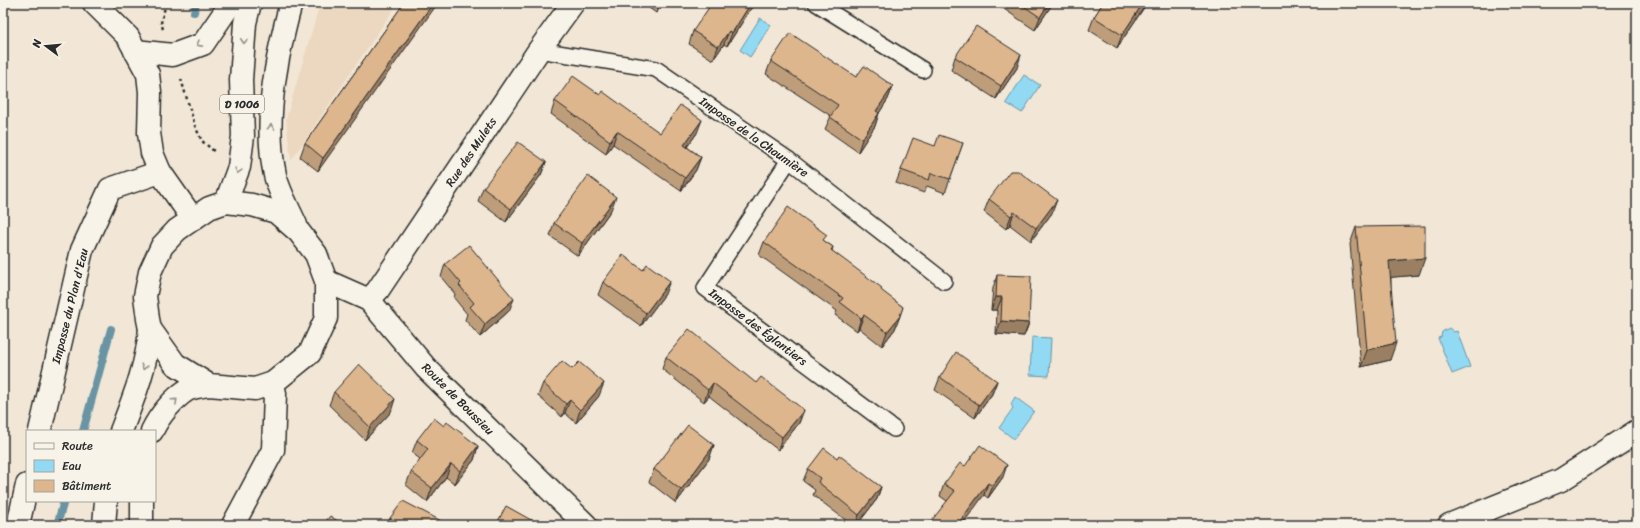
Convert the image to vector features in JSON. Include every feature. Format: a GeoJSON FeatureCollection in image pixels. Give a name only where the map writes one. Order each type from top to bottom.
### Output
{"type":"FeatureCollection","features":[{"type":"Feature","properties":{"kind":"street"},"geometry":{"type":"LineString","coordinates":[[94,3],[128,37],[148,74],[150,92],[150,139],[152,153],[160,172],[193,219]]}},
{"type":"Feature","properties":{"kind":"street"},"geometry":{"type":"LineString","coordinates":[[135,52],[173,55],[203,44],[231,3]]}},
{"type":"Feature","properties":{"kind":"street","name":"D 1006"},"geometry":{"type":"LineString","coordinates":[[226,202],[239,168],[243,136],[241,80],[245,23],[250,3]]}},
{"type":"Feature","properties":{"kind":"street","name":"D 1006"},"geometry":{"type":"LineString","coordinates":[[291,3],[284,30],[274,84],[271,136],[275,175],[298,232]]}},
{"type":"Feature","properties":{"kind":"street","name":"Rue des Mulets"},"geometry":{"type":"LineString","coordinates":[[369,300],[378,290],[539,50],[573,3]]}},
{"type":"Feature","properties":{"kind":"street","name":"Impasse du Plan d'Eau"},"geometry":{"type":"LineString","coordinates":[[40,430],[82,250],[110,189],[160,172]]}},
{"type":"Feature","properties":{"kind":"street"},"geometry":{"type":"LineString","coordinates":[[121,430],[138,386],[148,351],[150,329],[145,296],[150,272],[162,246],[177,230],[209,208],[226,202],[252,205],[276,212],[298,232],[316,254],[326,281],[326,318],[310,353],[273,384],[255,388],[209,385],[188,390],[166,410],[156,422],[152,430]]}},
{"type":"Feature","properties":{"kind":"street","name":"Route de Boussieu"},"geometry":{"type":"LineString","coordinates":[[326,281],[369,300],[426,368],[586,525]]}},
{"type":"Feature","properties":{"kind":"street"},"geometry":{"type":"LineString","coordinates":[[150,329],[176,364],[209,385]]}},
{"type":"Feature","properties":{"kind":"street"},"geometry":{"type":"LineString","coordinates":[[233,525],[273,450],[275,394],[273,384]]}},
{"type":"Feature","properties":{"kind":"street"},"geometry":{"type":"LineString","coordinates":[[1449,525],[1561,480],[1637,431]]}},
{"type":"Feature","properties":{"kind":"street"},"geometry":{"type":"LineString","coordinates":[[18,525],[26,489]]}},
{"type":"Feature","properties":{"kind":"street"},"geometry":{"type":"LineString","coordinates":[[104,525],[106,502]]}},
{"type":"Feature","properties":{"kind":"street"},"geometry":{"type":"LineString","coordinates":[[142,502],[142,525]]}},
{"type":"Feature","properties":{"kind":"lane"},"geometry":{"type":"LineString","coordinates":[[816,3],[923,70]]}},
{"type":"Feature","properties":{"kind":"lane","name":"Impasse de la Chaumière"},"geometry":{"type":"LineString","coordinates":[[539,50],[656,69],[789,160],[944,280]]}},
{"type":"Feature","properties":{"kind":"lane","name":"Impasse des Églantiers"},"geometry":{"type":"LineString","coordinates":[[789,160],[705,288],[894,429]]}},
{"type":"Feature","properties":{"kind":"path"},"geometry":{"type":"LineString","coordinates":[[173,55],[194,126],[202,141],[221,157],[239,168]]}},
{"type":"Feature","properties":{"kind":"shaded area"},"geometry":{"type":"Polygon","coordinates":[[[320,3],[398,3],[291,161],[286,119],[320,3]]]}},
{"type":"Feature","properties":{"kind":"water"},"geometry":{"type":"Polygon","coordinates":[[[760,18],[771,25],[750,57],[740,50],[760,18]]]}},
{"type":"Feature","properties":{"kind":"water"},"geometry":{"type":"Polygon","coordinates":[[[1024,75],[1040,85],[1022,113],[1006,103],[1024,75]]]}},
{"type":"Feature","properties":{"kind":"water"},"geometry":{"type":"Polygon","coordinates":[[[1449,328],[1454,332],[1457,331],[1470,367],[1452,374],[1438,338],[1441,337],[1442,332],[1449,328]]]}},
{"type":"Feature","properties":{"kind":"water"},"geometry":{"type":"Polygon","coordinates":[[[1032,337],[1051,338],[1049,376],[1030,375],[1032,337]]]}},
{"type":"Feature","properties":{"kind":"water"},"geometry":{"type":"Polygon","coordinates":[[[1015,397],[1034,411],[1014,439],[999,428],[1013,408],[1011,404],[1015,397]]]}},
{"type":"Feature","properties":{"kind":"building"},"geometry":{"type":"Polygon","coordinates":[[[404,3],[433,3],[323,158],[305,143],[404,3]]]}},
{"type":"Feature","properties":{"kind":"building"},"geometry":{"type":"Polygon","coordinates":[[[712,3],[751,3],[732,33],[729,31],[718,47],[693,31],[712,3]]]}},
{"type":"Feature","properties":{"kind":"building"},"geometry":{"type":"Polygon","coordinates":[[[1019,3],[1049,3],[1040,17],[1019,3]]]}},
{"type":"Feature","properties":{"kind":"building"},"geometry":{"type":"Polygon","coordinates":[[[1103,3],[1143,3],[1122,35],[1094,17],[1103,3]]]}},
{"type":"Feature","properties":{"kind":"building"},"geometry":{"type":"Polygon","coordinates":[[[976,26],[1021,55],[1001,86],[955,57],[976,26]]]}},
{"type":"Feature","properties":{"kind":"building"},"geometry":{"type":"Polygon","coordinates":[[[790,33],[856,77],[864,66],[893,86],[876,111],[879,113],[862,139],[830,117],[838,105],[771,61],[790,33]]]}},
{"type":"Feature","properties":{"kind":"building"},"geometry":{"type":"Polygon","coordinates":[[[573,76],[600,95],[602,91],[660,133],[680,105],[702,120],[684,145],[701,157],[685,178],[617,131],[610,141],[555,101],[573,76]]]}},
{"type":"Feature","properties":{"kind":"building"},"geometry":{"type":"Polygon","coordinates":[[[939,135],[963,143],[950,179],[931,173],[929,180],[901,170],[913,138],[935,146],[939,135]]]}},
{"type":"Feature","properties":{"kind":"building"},"geometry":{"type":"Polygon","coordinates":[[[518,142],[546,162],[511,209],[483,188],[518,142]]]}},
{"type":"Feature","properties":{"kind":"building"},"geometry":{"type":"Polygon","coordinates":[[[1010,171],[1018,171],[1057,200],[1036,228],[1014,212],[1011,216],[989,199],[1010,171]]]}},
{"type":"Feature","properties":{"kind":"building"},"geometry":{"type":"Polygon","coordinates":[[[588,176],[616,197],[582,243],[554,223],[588,176]]]}},
{"type":"Feature","properties":{"kind":"building"},"geometry":{"type":"Polygon","coordinates":[[[788,207],[827,235],[823,240],[833,247],[831,250],[882,288],[881,290],[903,307],[900,316],[887,332],[864,315],[861,318],[840,302],[843,298],[764,242],[788,207]]]}},
{"type":"Feature","properties":{"kind":"building"},"geometry":{"type":"Polygon","coordinates":[[[1425,226],[1425,258],[1389,261],[1396,343],[1367,350],[1356,227],[1425,226]]]}},
{"type":"Feature","properties":{"kind":"building"},"geometry":{"type":"Polygon","coordinates":[[[469,245],[514,299],[485,324],[470,307],[474,303],[459,285],[461,283],[445,264],[469,245]]]}},
{"type":"Feature","properties":{"kind":"building"},"geometry":{"type":"Polygon","coordinates":[[[623,255],[643,270],[647,264],[670,281],[646,313],[603,282],[623,255]]]}},
{"type":"Feature","properties":{"kind":"building"},"geometry":{"type":"Polygon","coordinates":[[[997,275],[1031,276],[1029,323],[1001,321],[1002,297],[996,297],[997,275]]]}},
{"type":"Feature","properties":{"kind":"building"},"geometry":{"type":"Polygon","coordinates":[[[689,329],[756,383],[761,377],[804,410],[782,437],[713,383],[708,390],[666,357],[689,329]]]}},
{"type":"Feature","properties":{"kind":"building"},"geometry":{"type":"Polygon","coordinates":[[[956,352],[997,381],[979,405],[940,377],[956,352]]]}},
{"type":"Feature","properties":{"kind":"building"},"geometry":{"type":"Polygon","coordinates":[[[562,361],[572,369],[579,362],[604,383],[580,410],[570,400],[566,404],[543,383],[562,361]]]}},
{"type":"Feature","properties":{"kind":"building"},"geometry":{"type":"Polygon","coordinates":[[[359,364],[395,399],[370,427],[334,392],[359,364]]]}},
{"type":"Feature","properties":{"kind":"building"},"geometry":{"type":"Polygon","coordinates":[[[434,418],[444,426],[447,422],[478,446],[460,471],[451,464],[432,488],[411,472],[428,449],[417,440],[434,418]]]}},
{"type":"Feature","properties":{"kind":"building"},"geometry":{"type":"Polygon","coordinates":[[[688,425],[714,445],[681,490],[654,469],[688,425]]]}},
{"type":"Feature","properties":{"kind":"building"},"geometry":{"type":"Polygon","coordinates":[[[980,445],[1007,465],[993,486],[988,483],[957,525],[928,525],[955,491],[944,484],[960,463],[965,466],[980,445]]]}},
{"type":"Feature","properties":{"kind":"building"},"geometry":{"type":"Polygon","coordinates":[[[824,448],[837,458],[839,455],[881,487],[859,515],[818,482],[820,478],[808,469],[824,448]]]}},
{"type":"Feature","properties":{"kind":"building"},"geometry":{"type":"Polygon","coordinates":[[[403,501],[449,525],[401,525],[390,518],[403,501]]]}},
{"type":"Feature","properties":{"kind":"building"},"geometry":{"type":"Polygon","coordinates":[[[506,506],[540,525],[496,525],[506,506]]]}},
{"type":"Feature","properties":{"kind":"building"},"geometry":{"type":"Polygon","coordinates":[[[330,516],[344,525],[323,525],[330,516]]]}},
{"type":"Feature","properties":{"kind":"building"},"geometry":{"type":"Polygon","coordinates":[[[790,521],[793,525],[786,525],[790,521]]]}},
{"type":"Feature","properties":{"kind":"waterway"},"geometry":{"type":"LineString","coordinates":[[194,12],[196,3]]}},
{"type":"Feature","properties":{"kind":"waterway"},"geometry":{"type":"LineString","coordinates":[[83,430],[111,329]]}},
{"type":"Feature","properties":{"kind":"waterway"},"geometry":{"type":"LineString","coordinates":[[57,525],[64,502]]}}]}
